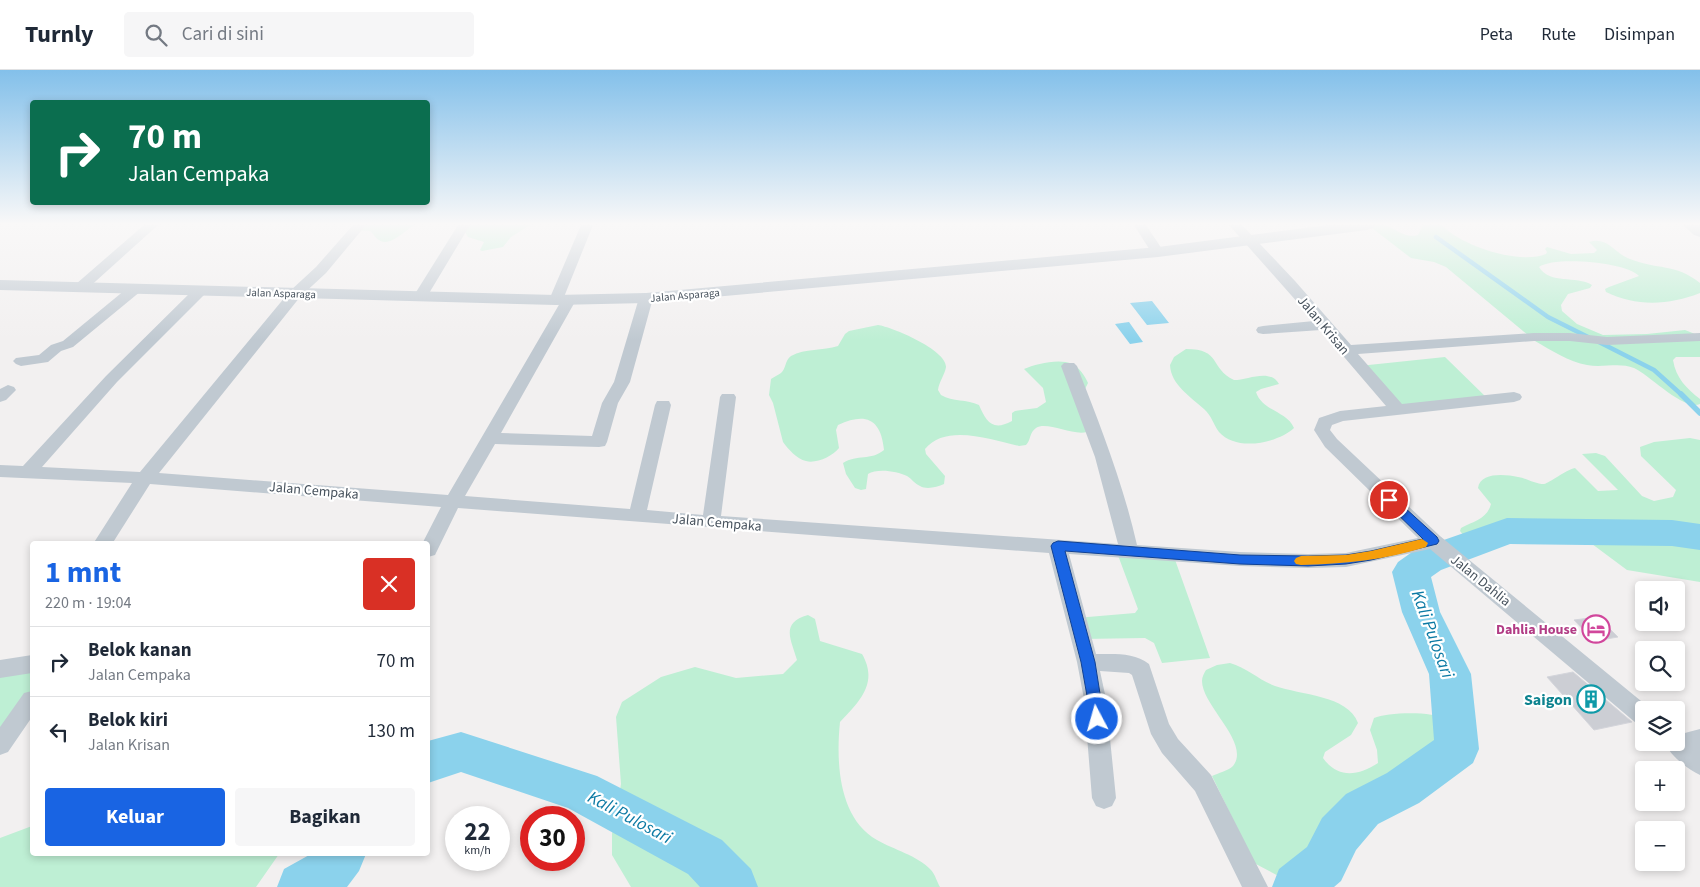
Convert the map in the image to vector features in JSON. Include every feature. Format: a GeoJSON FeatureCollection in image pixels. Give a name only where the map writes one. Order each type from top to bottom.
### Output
{"type":"FeatureCollection","features":[{"type":"Feature","properties":{"kind":"street"},"geometry":{"type":"LineString","coordinates":[[80,287],[108,263]]}},
{"type":"Feature","properties":{"kind":"street"},"geometry":{"type":"LineString","coordinates":[[104,541],[145,478],[295,294],[327,263]]}},
{"type":"Feature","properties":{"kind":"street"},"geometry":{"type":"LineString","coordinates":[[420,297],[441,263]]}},
{"type":"Feature","properties":{"kind":"street"},"geometry":{"type":"LineString","coordinates":[[430,546],[563,300],[575,263]]}},
{"type":"Feature","properties":{"kind":"street","name":"Jalan Asparaga"},"geometry":{"type":"LineString","coordinates":[[0,285],[563,300],[646,298],[1034,263]]}},
{"type":"Feature","properties":{"kind":"street","name":"Jalan Krisan"},"geometry":{"type":"LineString","coordinates":[[1269,263],[1398,410]]}},
{"type":"Feature","properties":{"kind":"street"},"geometry":{"type":"LineString","coordinates":[[21,360],[43,359],[56,348],[68,344],[136,288]]}},
{"type":"Feature","properties":{"kind":"street"},"geometry":{"type":"LineString","coordinates":[[28,472],[93,397],[148,340],[201,290]]}},
{"type":"Feature","properties":{"kind":"street"},"geometry":{"type":"LineString","coordinates":[[489,438],[599,442],[610,403],[622,382],[646,298]]}},
{"type":"Feature","properties":{"kind":"street"},"geometry":{"type":"LineString","coordinates":[[1263,330],[1324,325]]}},
{"type":"Feature","properties":{"kind":"street"},"geometry":{"type":"LineString","coordinates":[[1346,350],[1534,337],[1570,337],[1588,341],[1607,341],[1700,337]]}},
{"type":"Feature","properties":{"kind":"street"},"geometry":{"type":"LineString","coordinates":[[1069,366],[1091,420],[1121,510],[1129,551]]}},
{"type":"Feature","properties":{"kind":"street"},"geometry":{"type":"LineString","coordinates":[[1439,545],[1331,443],[1322,430],[1325,422],[1340,416],[1514,397]]}},
{"type":"Feature","properties":{"kind":"street"},"geometry":{"type":"LineString","coordinates":[[711,522],[728,398]]}},
{"type":"Feature","properties":{"kind":"street"},"geometry":{"type":"LineString","coordinates":[[637,516],[663,405]]}},
{"type":"Feature","properties":{"kind":"street","name":"Jalan Cempaka"},"geometry":{"type":"LineString","coordinates":[[0,471],[145,478],[711,522],[1240,559],[1317,561],[1371,556],[1439,545]]}},
{"type":"Feature","properties":{"kind":"street","name":"Jalan Dahlia"},"geometry":{"type":"LineString","coordinates":[[1439,545],[1635,708]]}},
{"type":"Feature","properties":{"kind":"street"},"geometry":{"type":"LineString","coordinates":[[1058,546],[1088,662],[1095,700],[1104,798]]}},
{"type":"Feature","properties":{"kind":"street"},"geometry":{"type":"LineString","coordinates":[[1088,662],[1134,664],[1141,670],[1159,727],[1170,746],[1203,783],[1255,887]]}},
{"type":"Feature","properties":{"kind":"street"},"geometry":{"type":"LineString","coordinates":[[0,669],[30,664]]}},
{"type":"Feature","properties":{"kind":"street"},"geometry":{"type":"LineString","coordinates":[[0,746],[30,703]]}},
{"type":"Feature","properties":{"kind":"street"},"geometry":{"type":"LineString","coordinates":[[1685,742],[1700,739]]}},
{"type":"Feature","properties":{"kind":"street"},"geometry":{"type":"LineString","coordinates":[[1685,751],[1700,764]]}},
{"type":"Feature","properties":{"kind":"green space"},"geometry":{"type":"Polygon","coordinates":[[[1437,263],[1552,263],[1539,267],[1550,276],[1579,280],[1592,285],[1590,288],[1568,294],[1561,305],[1562,311],[1577,324],[1603,335],[1647,334],[1685,330],[1700,336],[1700,357],[1676,357],[1673,360],[1679,377],[1686,387],[1700,399],[1700,404],[1693,405],[1676,398],[1634,368],[1623,365],[1587,365],[1554,352],[1535,341],[1446,267],[1437,263]]]}},
{"type":"Feature","properties":{"kind":"green space"},"geometry":{"type":"Polygon","coordinates":[[[1599,263],[1643,263],[1682,272],[1700,283],[1700,293],[1677,300],[1653,303],[1617,297],[1606,292],[1605,289],[1639,276],[1632,271],[1599,263]]]}},
{"type":"Feature","properties":{"kind":"green space"},"geometry":{"type":"Polygon","coordinates":[[[878,325],[918,340],[938,354],[944,360],[946,367],[938,390],[941,395],[950,399],[979,405],[987,420],[995,425],[1012,421],[1012,413],[1015,411],[1037,408],[1046,402],[1043,388],[1024,369],[1054,362],[1072,364],[1082,372],[1088,383],[1085,389],[1087,432],[1081,433],[1041,426],[1034,430],[1026,445],[1019,446],[983,437],[957,435],[945,437],[934,441],[925,449],[926,454],[945,476],[944,484],[926,488],[903,474],[876,471],[868,474],[866,489],[855,488],[846,474],[843,463],[848,460],[874,455],[884,450],[876,425],[864,419],[857,419],[838,425],[836,430],[839,448],[836,451],[819,460],[810,462],[803,460],[787,448],[783,442],[773,403],[769,395],[771,379],[783,371],[788,360],[796,353],[838,346],[849,331],[878,325]]]}},
{"type":"Feature","properties":{"kind":"green space"},"geometry":{"type":"Polygon","coordinates":[[[1186,349],[1205,352],[1226,375],[1234,380],[1258,376],[1275,379],[1279,384],[1256,392],[1263,403],[1291,422],[1294,428],[1278,438],[1257,443],[1236,442],[1226,438],[1219,432],[1207,412],[1182,390],[1174,379],[1170,365],[1174,357],[1186,349]]]}},
{"type":"Feature","properties":{"kind":"green space"},"geometry":{"type":"Polygon","coordinates":[[[1445,357],[1489,400],[1398,410],[1359,366],[1445,357]]]}},
{"type":"Feature","properties":{"kind":"green space"},"geometry":{"type":"Polygon","coordinates":[[[1690,438],[1700,440],[1700,582],[1627,570],[1592,544],[1579,540],[1557,537],[1487,545],[1465,537],[1460,531],[1461,528],[1483,516],[1489,509],[1491,504],[1478,488],[1483,479],[1494,475],[1513,476],[1544,484],[1575,468],[1598,491],[1618,490],[1582,454],[1596,453],[1605,456],[1642,496],[1654,501],[1673,497],[1676,490],[1641,456],[1640,447],[1654,442],[1690,438]]]}},
{"type":"Feature","properties":{"kind":"green space"},"geometry":{"type":"Polygon","coordinates":[[[1116,550],[1173,554],[1210,658],[1162,663],[1154,643],[1145,638],[1082,639],[1076,618],[1135,613],[1138,609],[1116,550]]]}},
{"type":"Feature","properties":{"kind":"green space"},"geometry":{"type":"Polygon","coordinates":[[[808,615],[815,619],[820,641],[862,654],[867,664],[868,683],[865,691],[840,722],[839,754],[842,787],[854,818],[864,830],[877,840],[919,860],[932,872],[940,887],[631,887],[612,855],[612,834],[621,784],[616,717],[622,702],[661,677],[695,667],[736,678],[783,674],[797,660],[790,639],[791,627],[799,618],[808,615]]]}},
{"type":"Feature","properties":{"kind":"green space"},"geometry":{"type":"Polygon","coordinates":[[[1230,663],[1275,686],[1334,701],[1353,714],[1358,723],[1351,735],[1325,752],[1323,758],[1329,765],[1342,772],[1356,773],[1378,763],[1377,750],[1370,730],[1374,718],[1381,716],[1421,714],[1440,716],[1455,728],[1457,749],[1403,788],[1362,809],[1339,834],[1324,864],[1301,884],[1286,880],[1254,863],[1212,776],[1226,771],[1233,766],[1237,757],[1236,747],[1209,702],[1202,680],[1206,670],[1217,665],[1230,663]]]}},
{"type":"Feature","properties":{"kind":"green space"},"geometry":{"type":"Polygon","coordinates":[[[30,664],[30,695],[0,733],[0,669],[30,664]]]}},
{"type":"Feature","properties":{"kind":"green space"},"geometry":{"type":"Polygon","coordinates":[[[30,827],[30,856],[278,856],[256,887],[0,887],[0,838],[30,827]]]}},
{"type":"Feature","properties":{"kind":"water"},"geometry":{"type":"Polygon","coordinates":[[[1152,301],[1169,323],[1147,325],[1130,303],[1152,301]]]}},
{"type":"Feature","properties":{"kind":"water"},"geometry":{"type":"Polygon","coordinates":[[[1129,322],[1143,342],[1130,344],[1115,324],[1129,322]]]}},
{"type":"Feature","properties":{"kind":"building","name":"Dahlia House"},"geometry":{"type":"Polygon","coordinates":[[[1598,617],[1618,637],[1594,641],[1574,620],[1598,617]]]}},
{"type":"Feature","properties":{"kind":"building","name":"Saigon"},"geometry":{"type":"Polygon","coordinates":[[[1573,672],[1632,722],[1594,730],[1547,677],[1573,672]]]}},
{"type":"Feature","properties":{"kind":"waterway"},"geometry":{"type":"LineString","coordinates":[[1473,263],[1548,317],[1588,337]]}},
{"type":"Feature","properties":{"kind":"waterway"},"geometry":{"type":"LineString","coordinates":[[1599,342],[1654,370],[1683,396]]}},
{"type":"Feature","properties":{"kind":"waterway"},"geometry":{"type":"LineString","coordinates":[[1683,396],[1700,413]]}},
{"type":"Feature","properties":{"kind":"waterway","name":"Kali Pulosari"},"geometry":{"type":"LineString","coordinates":[[1297,887],[1324,864],[1339,834],[1362,809],[1403,788],[1457,749],[1450,674],[1421,612],[1411,572],[1428,560],[1507,531],[1672,533],[1700,537]]}},
{"type":"Feature","properties":{"kind":"waterway","name":"Kali Pulosari"},"geometry":{"type":"LineString","coordinates":[[430,761],[461,752],[581,791],[705,857],[733,887]]}},
{"type":"Feature","properties":{"kind":"waterway","name":"Kali Pulosari"},"geometry":{"type":"LineString","coordinates":[[302,887],[331,869],[341,856]]}},
{"type":"Feature","properties":{"kind":"slow traffic"},"geometry":{"type":"LineString","coordinates":[[1301,561],[1346,560],[1371,556],[1422,543]]}},
{"type":"Feature","properties":{"kind":"place","name":"Dahlia House"},"geometry":{"type":"Point","coordinates":[1596,629]}},
{"type":"Feature","properties":{"kind":"place","name":"Saigon"},"geometry":{"type":"Point","coordinates":[1591,699]}},
{"type":"Feature","properties":{"kind":"route"},"geometry":{"type":"LineString","coordinates":[[1097,719],[1088,662],[1058,546],[1240,559],[1308,561],[1346,560],[1433,541],[1389,500]]}}]}
